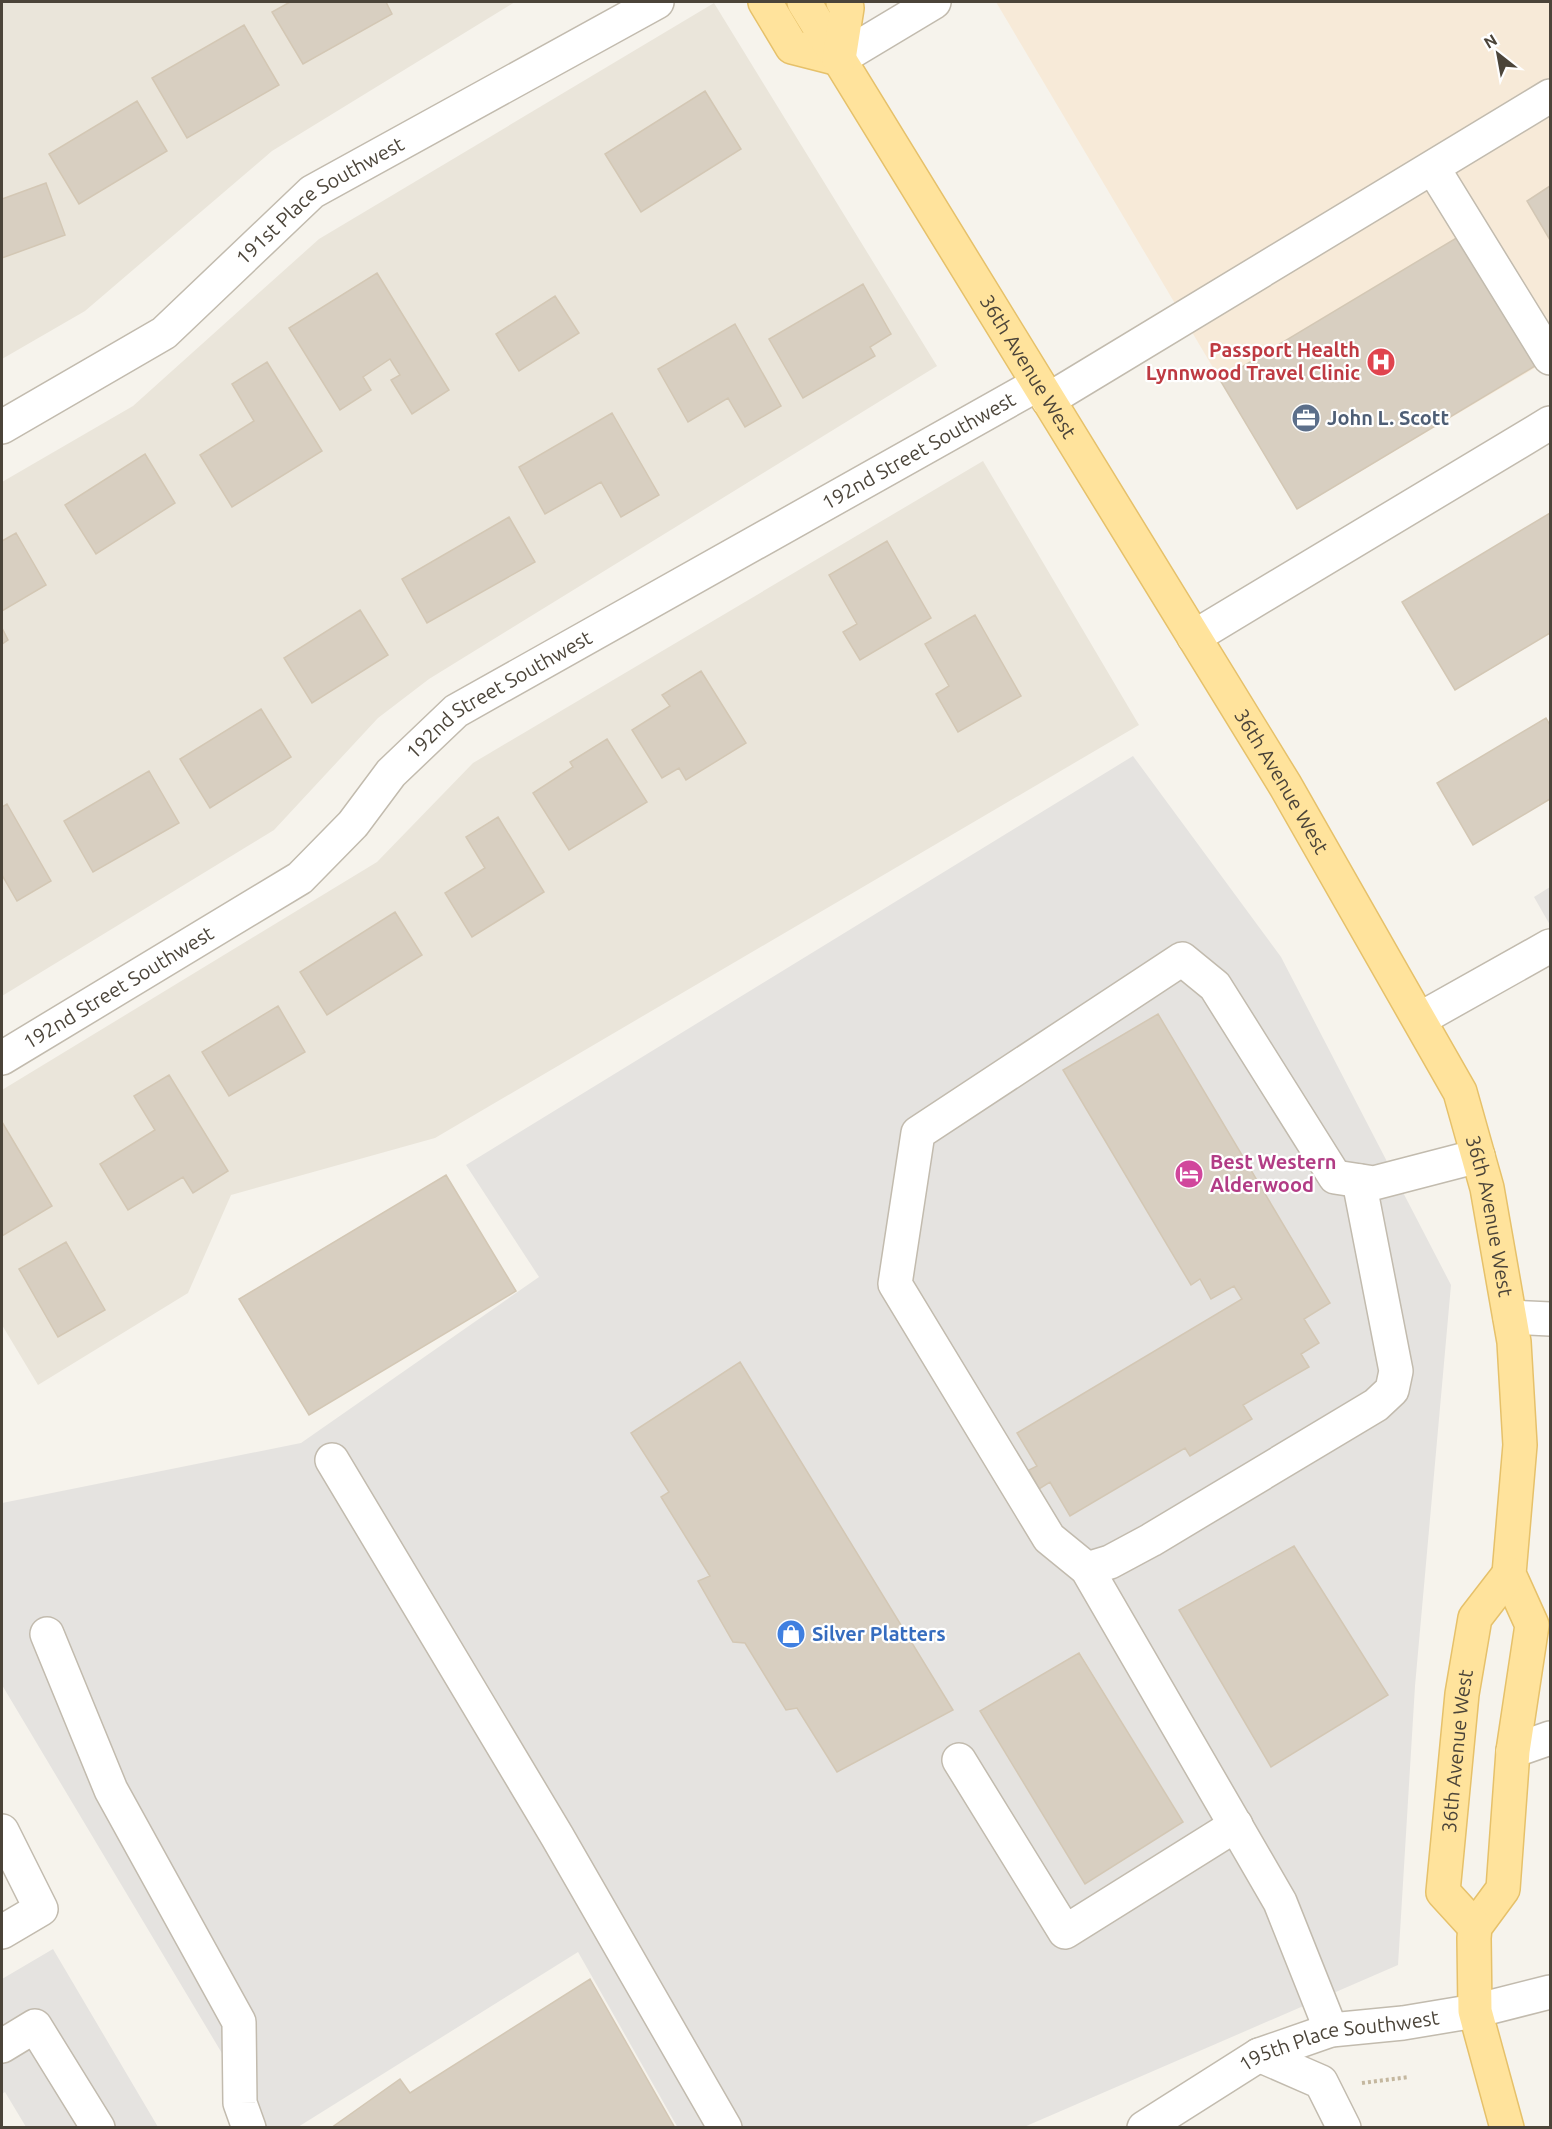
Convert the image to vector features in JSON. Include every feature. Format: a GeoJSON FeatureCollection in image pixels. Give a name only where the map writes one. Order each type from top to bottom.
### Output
{"type":"FeatureCollection","features":[{"type":"Feature","properties":{"kind":"main road"},"geometry":{"type":"LineString","coordinates":[[765,2],[792,46],[839,59],[847,8],[843,2]]}},
{"type":"Feature","properties":{"kind":"main road","name":"36th Avenue West"},"geometry":{"type":"LineString","coordinates":[[804,2],[1285,785],[1460,1092],[1487,1188],[1514,1342],[1520,1446],[1509,1574],[1532,1625],[1513,1751],[1503,1889],[1475,1928],[1443,1892],[1461,1705],[1475,1618],[1509,1574]]}},
{"type":"Feature","properties":{"kind":"main road"},"geometry":{"type":"LineString","coordinates":[[1475,1928],[1475,2011],[1507,2127]]}},
{"type":"Feature","properties":{"kind":"street","name":"191st Place Southwest"},"geometry":{"type":"LineString","coordinates":[[2,427],[165,333],[312,192],[657,2]]}},
{"type":"Feature","properties":{"kind":"street"},"geometry":{"type":"LineString","coordinates":[[839,59],[934,2]]}},
{"type":"Feature","properties":{"kind":"street","name":"192nd Street Southwest"},"geometry":{"type":"LineString","coordinates":[[2,1058],[300,879],[353,824],[391,773],[456,711],[1043,392],[1433,168],[1551,96]]}},
{"type":"Feature","properties":{"kind":"street"},"geometry":{"type":"LineString","coordinates":[[1433,168],[1551,358]]}},
{"type":"Feature","properties":{"kind":"street"},"geometry":{"type":"LineString","coordinates":[[1194,637],[1551,423]]}},
{"type":"Feature","properties":{"kind":"street"},"geometry":{"type":"LineString","coordinates":[[1420,1019],[1551,946]]}},
{"type":"Feature","properties":{"kind":"street"},"geometry":{"type":"LineString","coordinates":[[1331,2030],[1280,1902],[1087,1569],[1049,1538],[895,1284],[918,1133],[1182,959],[1215,986],[1335,1177],[1374,1183],[1478,1156]]}},
{"type":"Feature","properties":{"kind":"street"},"geometry":{"type":"LineString","coordinates":[[1087,1569],[1110,1562],[1151,1540],[1376,1406],[1392,1390],[1396,1371],[1359,1181]]}},
{"type":"Feature","properties":{"kind":"street"},"geometry":{"type":"LineString","coordinates":[[1510,1317],[1551,1319]]}},
{"type":"Feature","properties":{"kind":"street"},"geometry":{"type":"LineString","coordinates":[[332,1460],[557,1836],[725,2127]]}},
{"type":"Feature","properties":{"kind":"street"},"geometry":{"type":"LineString","coordinates":[[47,1634],[111,1790],[239,2022],[240,2103],[249,2127]]}},
{"type":"Feature","properties":{"kind":"street"},"geometry":{"type":"LineString","coordinates":[[1513,1751],[1551,1738]]}},
{"type":"Feature","properties":{"kind":"street"},"geometry":{"type":"LineString","coordinates":[[959,1760],[1065,1932],[1236,1825]]}},
{"type":"Feature","properties":{"kind":"street"},"geometry":{"type":"LineString","coordinates":[[2,1831],[41,1909],[2,1932]]}},
{"type":"Feature","properties":{"kind":"street","name":"195th Place Southwest"},"geometry":{"type":"LineString","coordinates":[[1144,2127],[1259,2055],[1331,2030],[1402,2023],[1475,2011],[1551,1992]]}},
{"type":"Feature","properties":{"kind":"street"},"geometry":{"type":"LineString","coordinates":[[2,2046],[35,2026],[98,2127]]}},
{"type":"Feature","properties":{"kind":"street"},"geometry":{"type":"LineString","coordinates":[[1259,2055],[1321,2082],[1344,2127]]}},
{"type":"Feature","properties":{"kind":"shaded area"},"geometry":{"type":"Polygon","coordinates":[[[2,2],[515,2],[272,151],[85,311],[2,359],[2,2]]]}},
{"type":"Feature","properties":{"kind":"shaded area"},"geometry":{"type":"Polygon","coordinates":[[[996,2],[1550,2],[1550,359],[1297,509],[996,2]]]}},
{"type":"Feature","properties":{"kind":"shaded area"},"geometry":{"type":"Polygon","coordinates":[[[714,3],[937,366],[429,679],[378,718],[274,830],[2,996],[2,482],[133,406],[319,239],[714,3]]]}},
{"type":"Feature","properties":{"kind":"shaded area"},"geometry":{"type":"Polygon","coordinates":[[[983,461],[1139,725],[435,1138],[231,1195],[188,1293],[38,1385],[2,1325],[2,1090],[377,862],[473,763],[983,461]]]}},
{"type":"Feature","properties":{"kind":"shaded area"},"geometry":{"type":"Polygon","coordinates":[[[1133,756],[1281,957],[1451,1285],[1415,1686],[1398,1965],[1024,2127],[678,2128],[578,1952],[298,2127],[266,2127],[2,1685],[2,1503],[301,1443],[539,1277],[466,1165],[1133,756]],[[1158,1014],[1063,1070],[1190,1284],[1200,1279],[1211,1299],[1234,1286],[1242,1299],[1017,1433],[1037,1466],[1029,1471],[1039,1488],[1050,1482],[1070,1516],[1185,1448],[1190,1456],[1252,1419],[1243,1405],[1308,1367],[1301,1354],[1319,1343],[1304,1319],[1330,1303],[1158,1014]],[[740,1362],[631,1433],[669,1492],[661,1497],[710,1576],[698,1581],[733,1642],[745,1643],[785,1709],[797,1708],[836,1771],[952,1710],[740,1362]],[[1294,1547],[1271,1767],[1388,1695],[1294,1547]],[[1080,1653],[980,1712],[1085,1884],[1183,1822],[1080,1653]]]}},
{"type":"Feature","properties":{"kind":"shaded area"},"geometry":{"type":"Polygon","coordinates":[[[1550,887],[1550,925],[1534,897],[1550,887]]]}},
{"type":"Feature","properties":{"kind":"shaded area"},"geometry":{"type":"Polygon","coordinates":[[[53,1949],[158,2127],[26,2127],[5,2092],[2,2094],[2,1979],[53,1949]]]}},
{"type":"Feature","properties":{"kind":"building"},"geometry":{"type":"Polygon","coordinates":[[[290,2],[386,2],[392,14],[303,64],[272,12],[290,2]]]}},
{"type":"Feature","properties":{"kind":"building"},"geometry":{"type":"Polygon","coordinates":[[[244,25],[279,85],[187,138],[152,78],[244,25]]]}},
{"type":"Feature","properties":{"kind":"building"},"geometry":{"type":"Polygon","coordinates":[[[705,91],[741,149],[641,212],[605,154],[705,91]]]}},
{"type":"Feature","properties":{"kind":"building"},"geometry":{"type":"Polygon","coordinates":[[[137,101],[167,151],[79,204],[49,154],[137,101]]]}},
{"type":"Feature","properties":{"kind":"building"},"geometry":{"type":"Polygon","coordinates":[[[46,183],[65,235],[2,258],[2,199],[46,183]]]}},
{"type":"Feature","properties":{"kind":"building"},"geometry":{"type":"Polygon","coordinates":[[[1550,186],[1550,240],[1527,201],[1550,186]]]}},
{"type":"Feature","properties":{"kind":"building"},"geometry":{"type":"Polygon","coordinates":[[[1458,237],[1535,366],[1297,509],[1220,380],[1458,237]]]}},
{"type":"Feature","properties":{"kind":"building"},"geometry":{"type":"Polygon","coordinates":[[[377,273],[449,390],[412,414],[391,380],[400,375],[390,359],[363,377],[371,390],[340,410],[289,328],[377,273]]]}},
{"type":"Feature","properties":{"kind":"building"},"geometry":{"type":"Polygon","coordinates":[[[863,284],[891,334],[870,347],[875,356],[803,398],[769,339],[863,284]]]}},
{"type":"Feature","properties":{"kind":"building"},"geometry":{"type":"Polygon","coordinates":[[[555,296],[579,333],[519,371],[496,334],[555,296]]]}},
{"type":"Feature","properties":{"kind":"building"},"geometry":{"type":"Polygon","coordinates":[[[735,324],[781,406],[745,427],[728,398],[688,422],[658,369],[735,324]]]}},
{"type":"Feature","properties":{"kind":"building"},"geometry":{"type":"Polygon","coordinates":[[[267,362],[322,451],[232,507],[200,455],[254,421],[232,384],[267,362]]]}},
{"type":"Feature","properties":{"kind":"building"},"geometry":{"type":"Polygon","coordinates":[[[612,413],[659,495],[621,517],[601,482],[545,514],[519,467],[612,413]]]}},
{"type":"Feature","properties":{"kind":"building"},"geometry":{"type":"Polygon","coordinates":[[[145,454],[175,503],[96,554],[65,505],[145,454]]]}},
{"type":"Feature","properties":{"kind":"building"},"geometry":{"type":"Polygon","coordinates":[[[1550,513],[1550,633],[1455,690],[1402,602],[1550,513]]]}},
{"type":"Feature","properties":{"kind":"building"},"geometry":{"type":"Polygon","coordinates":[[[509,517],[535,562],[427,623],[402,579],[509,517]]]}},
{"type":"Feature","properties":{"kind":"building"},"geometry":{"type":"Polygon","coordinates":[[[16,533],[46,585],[2,611],[2,541],[16,533]]]}},
{"type":"Feature","properties":{"kind":"building"},"geometry":{"type":"Polygon","coordinates":[[[887,541],[931,618],[860,660],[843,632],[857,624],[829,575],[887,541]]]}},
{"type":"Feature","properties":{"kind":"building"},"geometry":{"type":"Polygon","coordinates":[[[360,610],[388,655],[312,703],[284,658],[360,610]]]}},
{"type":"Feature","properties":{"kind":"building"},"geometry":{"type":"Polygon","coordinates":[[[975,615],[1021,696],[958,732],[936,694],[949,686],[925,644],[975,615]]]}},
{"type":"Feature","properties":{"kind":"building"},"geometry":{"type":"Polygon","coordinates":[[[2,628],[8,640],[2,644],[2,628]]]}},
{"type":"Feature","properties":{"kind":"building"},"geometry":{"type":"Polygon","coordinates":[[[701,671],[746,743],[686,780],[679,768],[662,778],[632,730],[670,706],[662,695],[701,671]]]}},
{"type":"Feature","properties":{"kind":"building"},"geometry":{"type":"Polygon","coordinates":[[[261,709],[291,757],[210,808],[180,759],[261,709]]]}},
{"type":"Feature","properties":{"kind":"building"},"geometry":{"type":"Polygon","coordinates":[[[1546,718],[1550,725],[1550,799],[1473,845],[1437,783],[1546,718]]]}},
{"type":"Feature","properties":{"kind":"building"},"geometry":{"type":"Polygon","coordinates":[[[607,739],[647,802],[569,850],[533,793],[573,767],[570,762],[607,739]]]}},
{"type":"Feature","properties":{"kind":"building"},"geometry":{"type":"Polygon","coordinates":[[[149,771],[179,823],[93,872],[64,821],[149,771]]]}},
{"type":"Feature","properties":{"kind":"building"},"geometry":{"type":"Polygon","coordinates":[[[7,804],[51,881],[17,901],[2,875],[2,807],[7,804]]]}},
{"type":"Feature","properties":{"kind":"building"},"geometry":{"type":"Polygon","coordinates":[[[498,817],[544,892],[472,937],[445,893],[485,868],[466,837],[498,817]]]}},
{"type":"Feature","properties":{"kind":"building"},"geometry":{"type":"Polygon","coordinates":[[[395,912],[422,955],[327,1015],[300,972],[395,912]]]}},
{"type":"Feature","properties":{"kind":"building"},"geometry":{"type":"Polygon","coordinates":[[[278,1006],[305,1052],[229,1096],[202,1052],[278,1006]]]}},
{"type":"Feature","properties":{"kind":"building","name":"Best Western Alderwood"},"geometry":{"type":"Polygon","coordinates":[[[1158,1014],[1330,1303],[1304,1319],[1319,1343],[1301,1354],[1309,1367],[1243,1405],[1252,1419],[1190,1456],[1185,1448],[1070,1516],[1050,1482],[1039,1489],[1029,1470],[1037,1466],[1017,1433],[1242,1299],[1234,1286],[1211,1299],[1200,1279],[1191,1285],[1063,1070],[1158,1014]]]}},
{"type":"Feature","properties":{"kind":"building"},"geometry":{"type":"Polygon","coordinates":[[[169,1075],[228,1171],[193,1193],[183,1177],[128,1210],[100,1164],[155,1130],[134,1096],[169,1075]]]}},
{"type":"Feature","properties":{"kind":"building"},"geometry":{"type":"Polygon","coordinates":[[[2,1122],[52,1206],[2,1236],[2,1122]]]}},
{"type":"Feature","properties":{"kind":"building"},"geometry":{"type":"Polygon","coordinates":[[[446,1175],[516,1291],[309,1415],[239,1299],[446,1175]]]}},
{"type":"Feature","properties":{"kind":"building"},"geometry":{"type":"Polygon","coordinates":[[[66,1242],[105,1310],[58,1337],[19,1269],[66,1242]]]}},
{"type":"Feature","properties":{"kind":"building"},"geometry":{"type":"Polygon","coordinates":[[[740,1362],[953,1710],[837,1772],[797,1708],[786,1710],[745,1643],[733,1642],[698,1581],[710,1576],[661,1497],[669,1492],[631,1433],[740,1362]]]}},
{"type":"Feature","properties":{"kind":"building"},"geometry":{"type":"Polygon","coordinates":[[[1294,1546],[1388,1695],[1271,1767],[1179,1610],[1294,1546]]]}},
{"type":"Feature","properties":{"kind":"building"},"geometry":{"type":"Polygon","coordinates":[[[1079,1653],[1183,1822],[1085,1884],[980,1711],[1079,1653]]]}},
{"type":"Feature","properties":{"kind":"building"},"geometry":{"type":"Polygon","coordinates":[[[590,1979],[675,2128],[331,2128],[400,2079],[410,2093],[590,1979]]]}},
{"type":"Feature","properties":{"kind":"place","name":"Passport Health Lynnwood Travel Clinic"},"geometry":{"type":"Point","coordinates":[1381,362]}},
{"type":"Feature","properties":{"kind":"place","name":"John L. Scott"},"geometry":{"type":"Point","coordinates":[1306,418]}},
{"type":"Feature","properties":{"kind":"place","name":"Best Western Alderwood"},"geometry":{"type":"Point","coordinates":[1189,1174]}},
{"type":"Feature","properties":{"kind":"place","name":"Silver Platters"},"geometry":{"type":"Point","coordinates":[791,1634]}}]}
